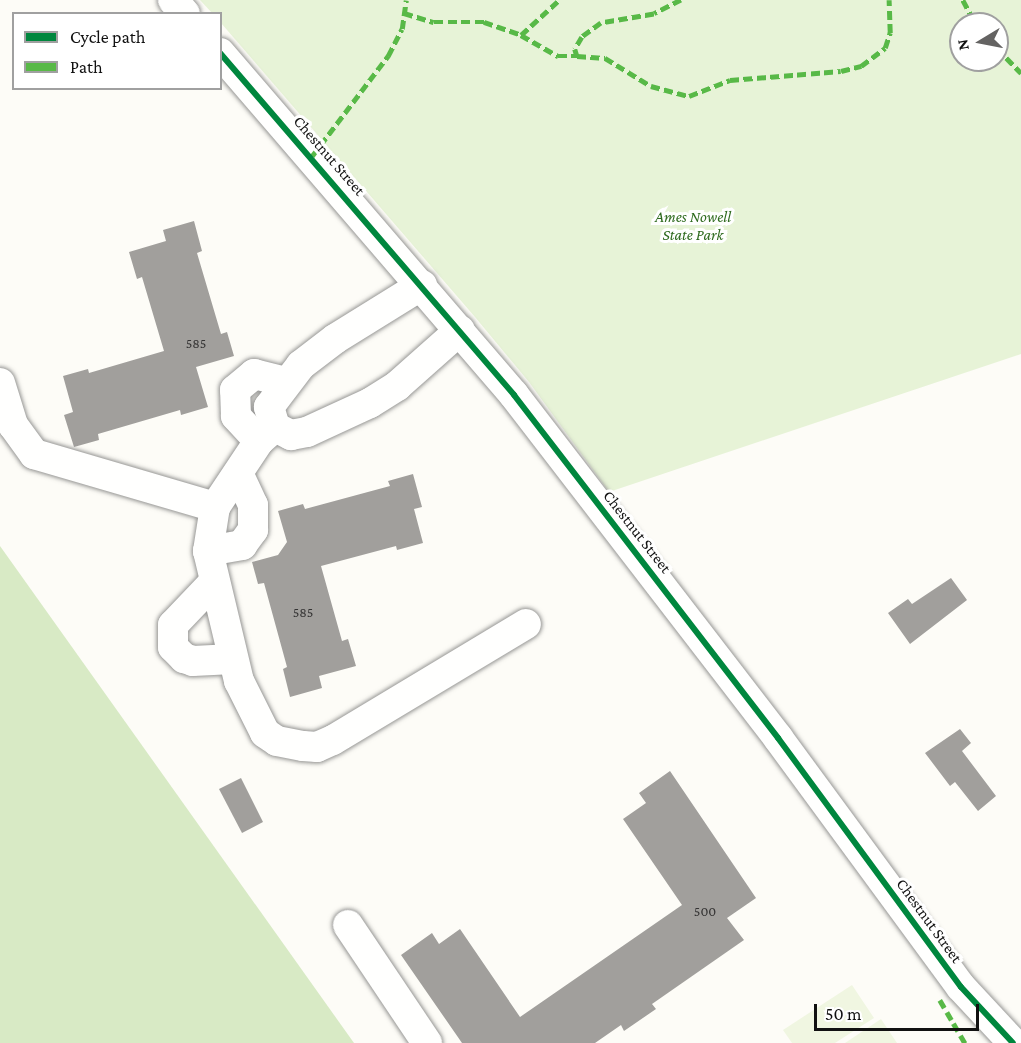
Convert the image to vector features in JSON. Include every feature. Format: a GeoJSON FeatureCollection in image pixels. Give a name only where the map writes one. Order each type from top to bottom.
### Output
{"type":"FeatureCollection","features":[{"type":"Feature","properties":{"kind":"street"},"geometry":{"type":"LineString","coordinates":[[173,0],[183,12]]}},
{"type":"Feature","properties":{"kind":"street","name":"Chestnut Street"},"geometry":{"type":"LineString","coordinates":[[222,55],[460,330],[778,738],[961,987],[1012,1043]]}},
{"type":"Feature","properties":{"kind":"street"},"geometry":{"type":"LineString","coordinates":[[423,285],[335,339],[301,365],[287,382],[254,374],[235,390],[233,403],[236,416],[267,434],[291,435],[307,432],[370,403],[396,386],[460,330]]}},
{"type":"Feature","properties":{"kind":"street"},"geometry":{"type":"LineString","coordinates":[[0,383],[13,426],[34,454],[215,507]]}},
{"type":"Feature","properties":{"kind":"street"},"geometry":{"type":"LineString","coordinates":[[267,434],[215,507],[208,551],[213,583],[239,681],[265,733],[277,741],[317,747],[526,624]]}},
{"type":"Feature","properties":{"kind":"street"},"geometry":{"type":"LineString","coordinates":[[208,551],[242,545],[254,530],[254,505],[238,473]]}},
{"type":"Feature","properties":{"kind":"street"},"geometry":{"type":"LineString","coordinates":[[213,583],[172,625],[173,646],[184,658],[193,661],[233,659]]}},
{"type":"Feature","properties":{"kind":"street"},"geometry":{"type":"LineString","coordinates":[[348,925],[427,1043]]}},
{"type":"Feature","properties":{"kind":"street","name":"Chestnut Street"},"geometry":{"type":"LineString","coordinates":[[961,987],[990,1043]]}},
{"type":"Feature","properties":{"kind":"green space","name":"Ames Nowell State Park"},"geometry":{"type":"Polygon","coordinates":[[[200,0],[1021,0],[1021,354],[609,492],[529,382],[222,24],[222,12],[211,12],[200,0]]]}},
{"type":"Feature","properties":{"kind":"green space"},"geometry":{"type":"Polygon","coordinates":[[[0,546],[5,553],[354,1043],[0,1043],[0,546]]]}},
{"type":"Feature","properties":{"kind":"green space"},"geometry":{"type":"Polygon","coordinates":[[[852,985],[874,1018],[835,1043],[792,1043],[783,1030],[852,985]]]}},
{"type":"Feature","properties":{"kind":"green space"},"geometry":{"type":"Polygon","coordinates":[[[881,1019],[897,1043],[845,1043],[881,1019]]]}},
{"type":"Feature","properties":{"kind":"building"},"geometry":{"type":"Polygon","coordinates":[[[194,221],[202,251],[197,253],[221,334],[227,332],[234,356],[196,367],[208,407],[181,415],[180,410],[98,434],[99,440],[74,447],[64,415],[73,412],[63,376],[88,369],[89,373],[164,351],[142,277],[137,279],[129,252],[166,241],[163,230],[194,221]]]}},
{"type":"Feature","properties":{"kind":"building"},"geometry":{"type":"Polygon","coordinates":[[[413,474],[422,507],[414,509],[423,543],[397,550],[396,546],[321,566],[342,641],[348,639],[356,666],[319,676],[322,688],[290,697],[283,669],[287,667],[264,583],[258,584],[252,562],[278,555],[287,542],[278,511],[303,504],[305,509],[390,486],[388,481],[413,474]]]}},
{"type":"Feature","properties":{"kind":"building"},"geometry":{"type":"Polygon","coordinates":[[[951,578],[967,600],[910,644],[888,613],[908,599],[912,604],[951,578]]]}},
{"type":"Feature","properties":{"kind":"building"},"geometry":{"type":"Polygon","coordinates":[[[960,729],[971,743],[962,751],[996,796],[978,811],[955,782],[950,786],[925,753],[960,729]]]}},
{"type":"Feature","properties":{"kind":"building"},"geometry":{"type":"Polygon","coordinates":[[[670,771],[756,898],[727,918],[744,940],[652,1004],[656,1009],[624,1031],[621,1025],[595,1043],[462,1043],[401,955],[432,933],[439,944],[460,929],[520,1017],[682,905],[623,819],[646,803],[639,793],[670,771]]]}},
{"type":"Feature","properties":{"kind":"building"},"geometry":{"type":"Polygon","coordinates":[[[241,778],[263,822],[242,833],[219,789],[241,778]]]}},
{"type":"Feature","properties":{"kind":"marked path"},"geometry":{"type":"LineString","coordinates":[[312,156],[388,56],[402,29],[406,0]]}},
{"type":"Feature","properties":{"kind":"marked path"},"geometry":{"type":"LineString","coordinates":[[404,13],[434,22],[484,22],[521,35],[559,0]]}},
{"type":"Feature","properties":{"kind":"marked path"},"geometry":{"type":"LineString","coordinates":[[681,0],[654,14],[601,23],[582,37],[575,49],[577,56],[605,58],[651,86],[689,96],[730,80],[841,71],[861,66],[885,48],[890,33],[889,0]]}},
{"type":"Feature","properties":{"kind":"marked path"},"geometry":{"type":"LineString","coordinates":[[963,0],[970,12]]}},
{"type":"Feature","properties":{"kind":"marked path"},"geometry":{"type":"LineString","coordinates":[[521,35],[558,56],[577,56]]}},
{"type":"Feature","properties":{"kind":"marked path"},"geometry":{"type":"LineString","coordinates":[[1009,60],[1021,73]]}},
{"type":"Feature","properties":{"kind":"marked path"},"geometry":{"type":"LineString","coordinates":[[940,1000],[965,1043]]}},
{"type":"Feature","properties":{"kind":"cycle path"},"geometry":{"type":"LineString","coordinates":[[222,55],[514,395],[778,738],[961,987],[1013,1043]]}}]}
